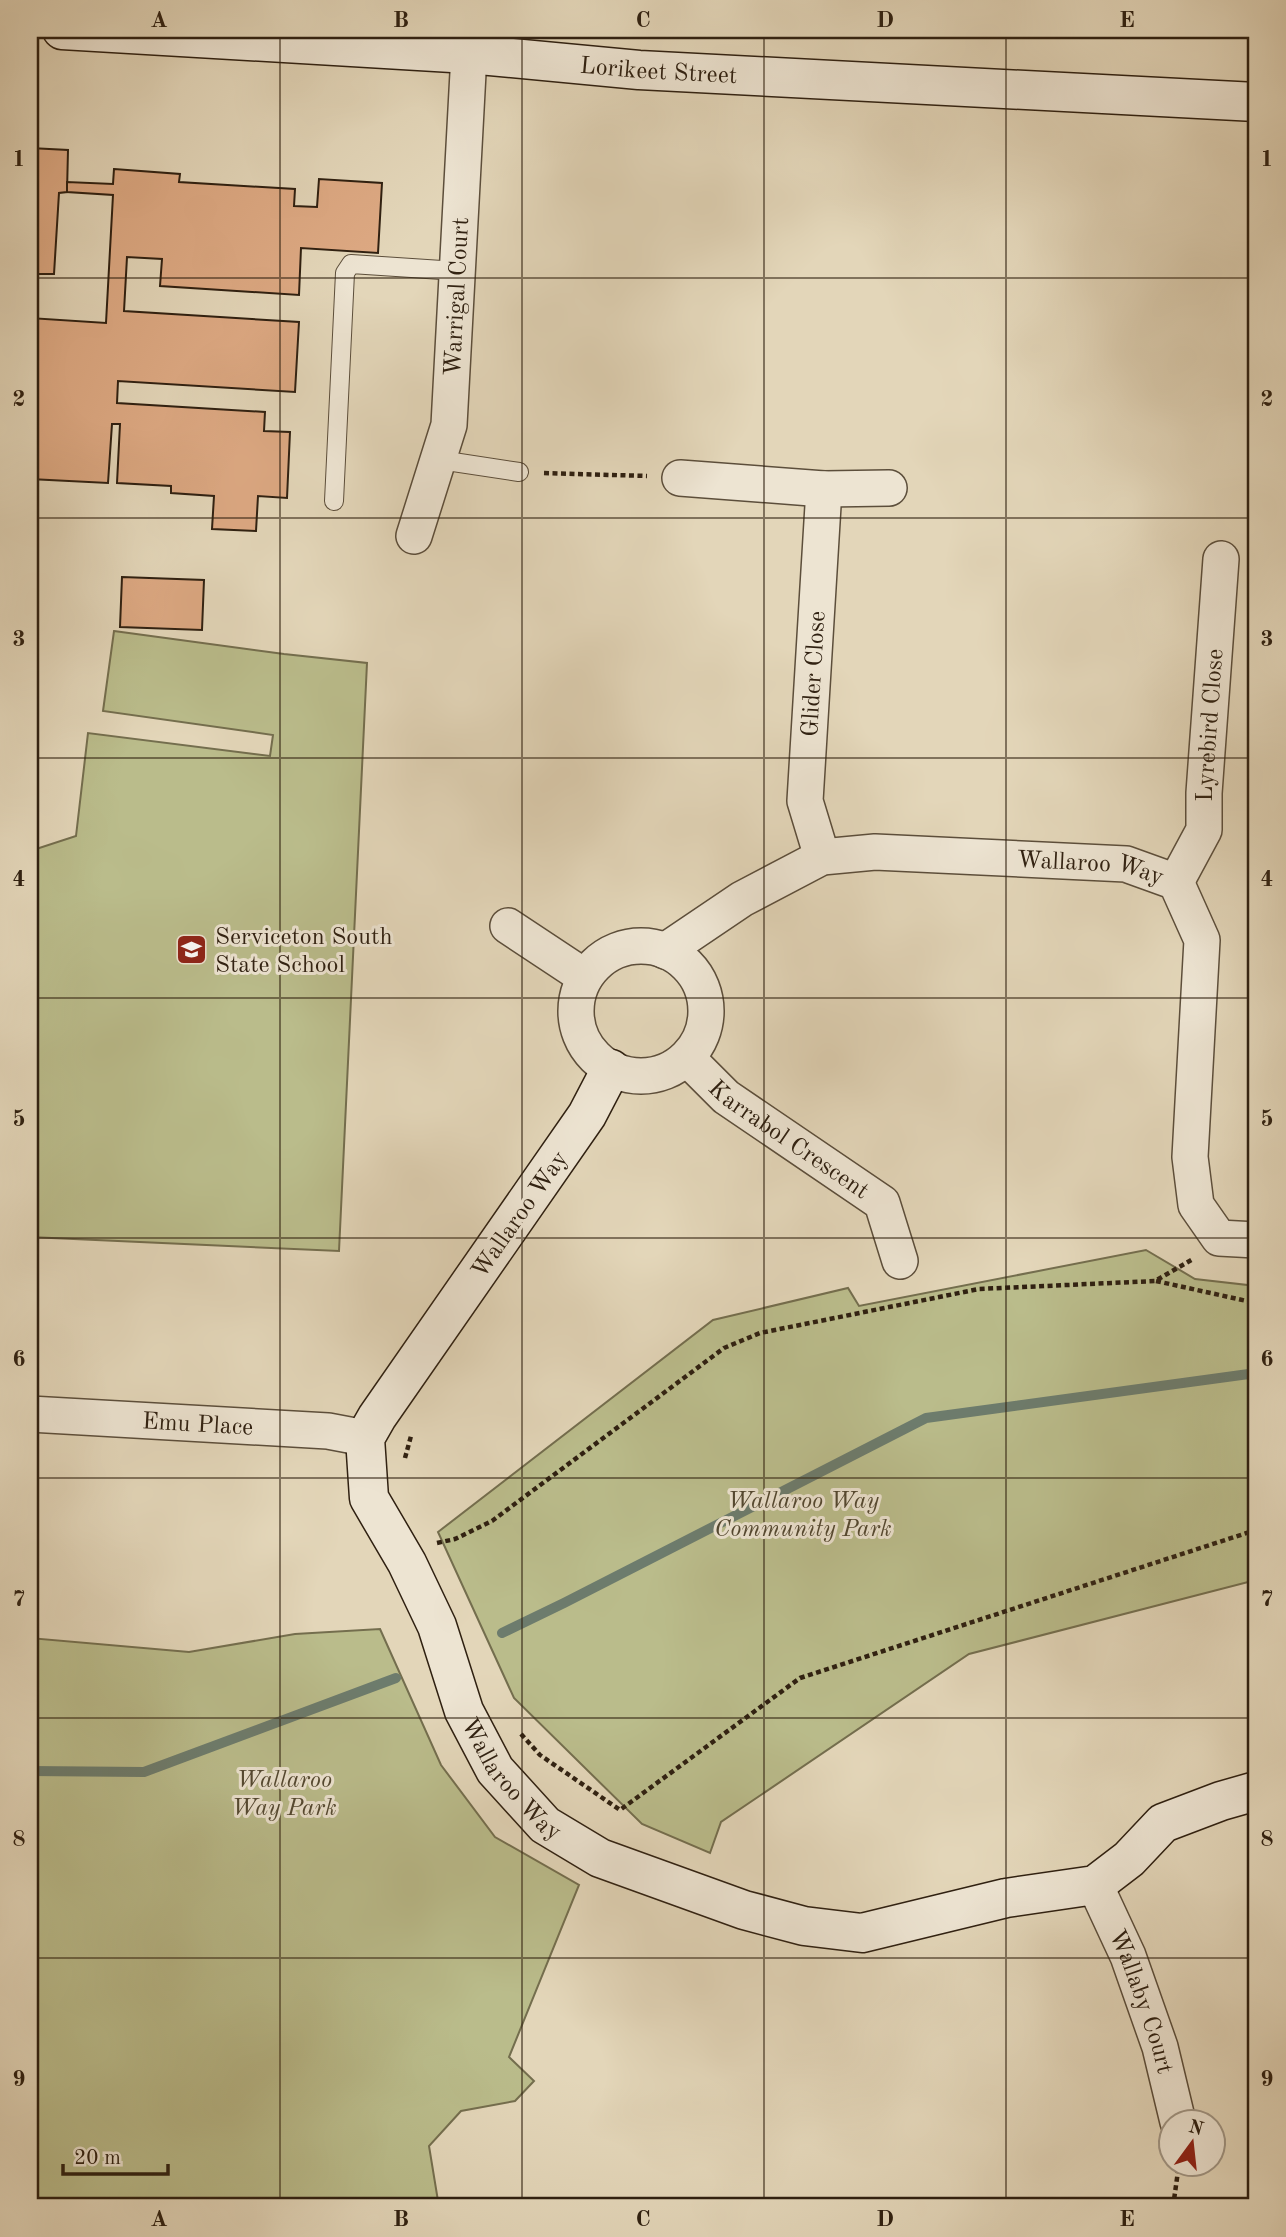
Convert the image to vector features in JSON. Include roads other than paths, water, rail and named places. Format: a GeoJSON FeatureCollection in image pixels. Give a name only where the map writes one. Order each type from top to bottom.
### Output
{"type":"FeatureCollection","features":[{"type":"Feature","properties":{"kind":"street","name":"Lorikeet Street"},"geometry":{"type":"LineString","coordinates":[[62,30],[469,54],[653,71],[1256,102]]}},
{"type":"Feature","properties":{"kind":"street","name":"Warrigal Court"},"geometry":{"type":"LineString","coordinates":[[414,536],[449,425],[469,54]]}},
{"type":"Feature","properties":{"kind":"street"},"geometry":{"type":"LineString","coordinates":[[680,478],[824,489],[889,488]]}},
{"type":"Feature","properties":{"kind":"street","name":"Glider Close"},"geometry":{"type":"LineString","coordinates":[[822,857],[805,801],[824,489]]}},
{"type":"Feature","properties":{"kind":"street","name":"Lyrebird Close"},"geometry":{"type":"LineString","coordinates":[[1176,883],[1204,830],[1204,793],[1221,559]]}},
{"type":"Feature","properties":{"kind":"street","name":"Wallaroo Way"},"geometry":{"type":"LineString","coordinates":[[665,951],[742,899],[822,857],[875,852],[1126,864],[1176,883],[1202,940],[1190,1157],[1196,1205],[1219,1238],[1256,1240]]}},
{"type":"Feature","properties":{"kind":"street"},"geometry":{"type":"LineString","coordinates":[[508,926],[585,977]]}},
{"type":"Feature","properties":{"kind":"street"},"geometry":{"type":"LineString","coordinates":[[648,946],[676,956],[693,972],[705,1000],[705,1023],[694,1050],[668,1071],[651,1076],[628,1075],[603,1065],[587,1048],[577,1025],[576,1002],[585,977],[600,960],[625,948],[648,946]]}},
{"type":"Feature","properties":{"kind":"street","name":"Karrabol Crescent"},"geometry":{"type":"LineString","coordinates":[[687,1058],[726,1097],[883,1203],[900,1261]]}},
{"type":"Feature","properties":{"kind":"street","name":"Wallaroo Way"},"geometry":{"type":"LineString","coordinates":[[611,1069],[587,1115],[371,1427],[369,1497],[407,1563],[436,1626],[464,1712],[495,1770],[545,1825],[600,1858],[744,1910],[804,1926],[862,1933],[1006,1898],[1095,1885],[1129,1859],[1163,1823],[1256,1791]]}},
{"type":"Feature","properties":{"kind":"street","name":"Emu Place"},"geometry":{"type":"LineString","coordinates":[[30,1414],[328,1431],[371,1427]]}},
{"type":"Feature","properties":{"kind":"street","name":"Wallaby Court"},"geometry":{"type":"LineString","coordinates":[[1095,1885],[1129,1956],[1160,2047],[1175,2108]]}},
{"type":"Feature","properties":{"kind":"lane"},"geometry":{"type":"LineString","coordinates":[[334,501],[345,273],[351,264],[457,271]]}},
{"type":"Feature","properties":{"kind":"lane"},"geometry":{"type":"LineString","coordinates":[[440,460],[519,472]]}},
{"type":"Feature","properties":{"kind":"waterway"},"geometry":{"type":"LineString","coordinates":[[502,1633],[926,1418],[1256,1373]]}},
{"type":"Feature","properties":{"kind":"waterway"},"geometry":{"type":"LineString","coordinates":[[30,1771],[144,1772],[396,1678]]}},
{"type":"Feature","properties":{"kind":"place","name":"Serviceton South State School"},"geometry":{"type":"Point","coordinates":[192,950]}},
{"type":"Feature","properties":{"kind":"park label","name":"Wallaroo Way Community Park"},"geometry":{"type":"Point","coordinates":[803,1514]}},
{"type":"Feature","properties":{"kind":"park label","name":"Wallaroo Way Park"},"geometry":{"type":"Point","coordinates":[284,1793]}}]}
